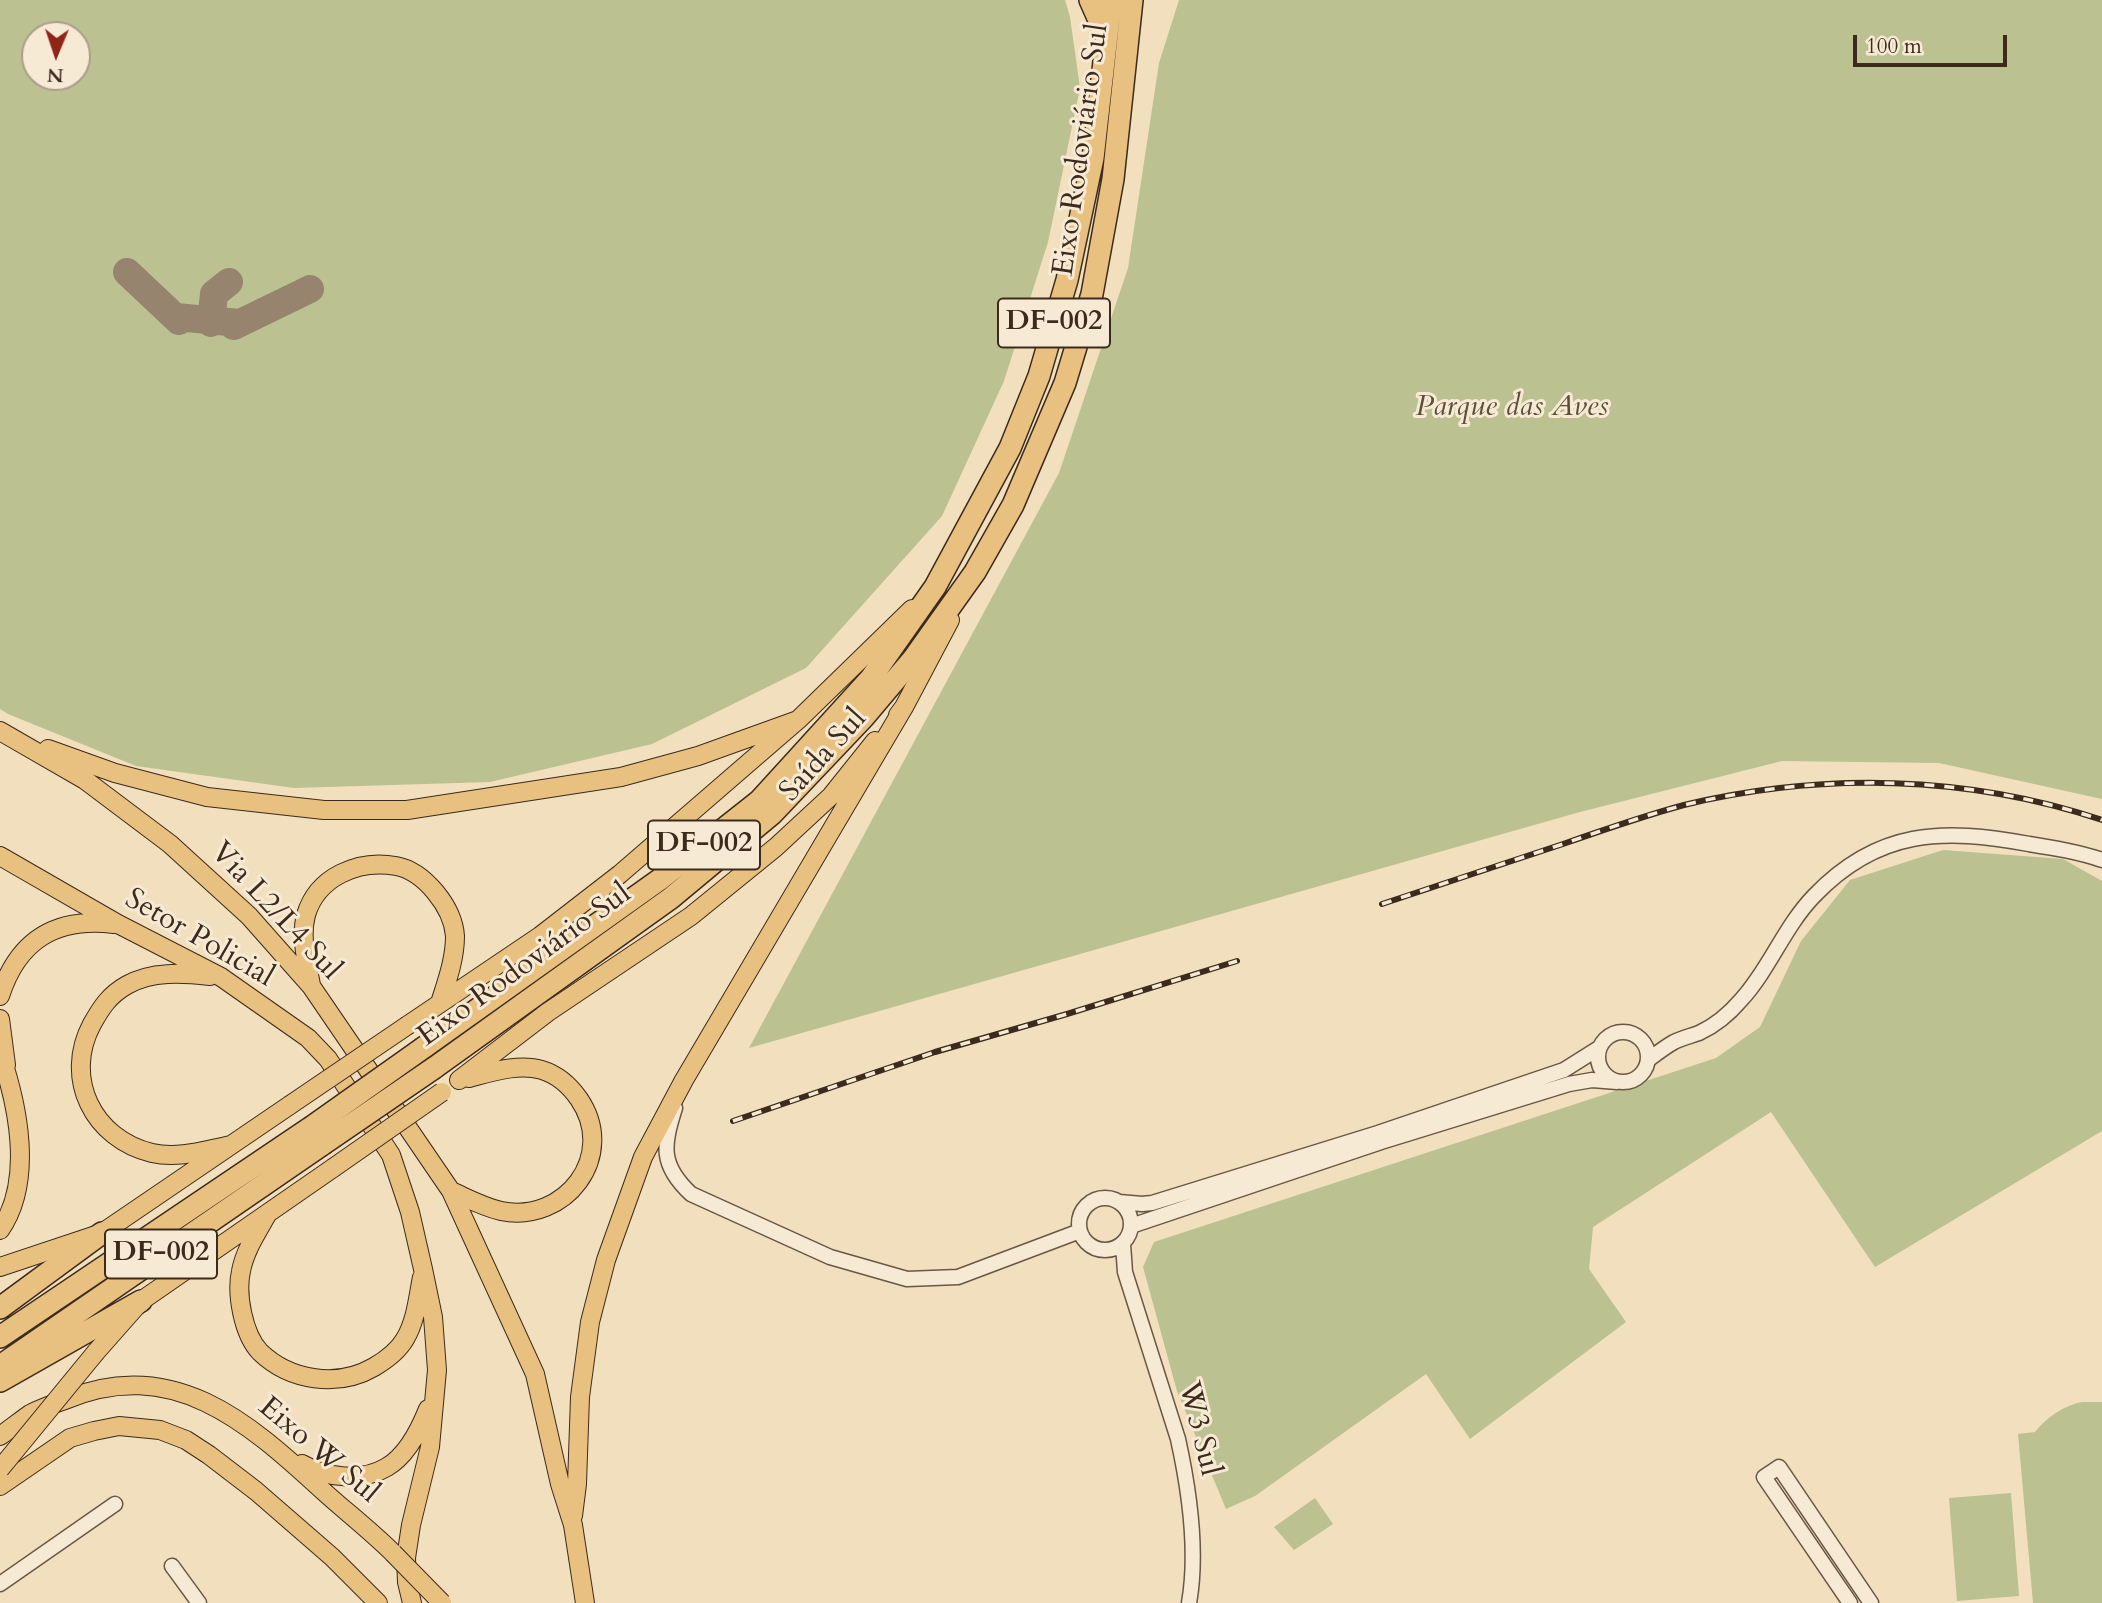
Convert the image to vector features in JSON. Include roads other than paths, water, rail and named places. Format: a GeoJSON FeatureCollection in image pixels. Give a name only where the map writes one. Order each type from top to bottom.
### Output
{"type":"FeatureCollection","features":[{"type":"Feature","properties":{"kind":"highway"},"geometry":{"type":"LineString","coordinates":[[1090,0],[1106,36]]}},
{"type":"Feature","properties":{"kind":"highway","name":"Eixo Rodoviário Sul"},"geometry":{"type":"LineString","coordinates":[[0,1366],[317,1136],[423,1048],[659,880],[760,802],[871,678],[935,587],[1010,449],[1039,376],[1067,280],[1093,158],[1111,0]]}},
{"type":"Feature","properties":{"kind":"highway","name":"Eixo Rodoviário Sul"},"geometry":{"type":"LineString","coordinates":[[0,1337],[317,1136],[434,1068],[671,898],[772,814],[864,717],[913,659],[975,572],[1013,505],[1065,383],[1092,294],[1112,179],[1132,0]]}},
{"type":"Feature","properties":{"kind":"highway"},"geometry":{"type":"LineString","coordinates":[[1129,35],[1138,0]]}},
{"type":"Feature","properties":{"kind":"highway"},"geometry":{"type":"LineString","coordinates":[[0,1308],[102,1233]]}},
{"type":"Feature","properties":{"kind":"highway"},"geometry":{"type":"LineString","coordinates":[[0,1381],[141,1301]]}},
{"type":"Feature","properties":{"kind":"main road","name":"Saída Sul"},"geometry":{"type":"LineString","coordinates":[[141,1301],[459,1080],[548,1012],[691,916],[776,847],[831,796],[904,707],[975,572]]}},
{"type":"Feature","properties":{"kind":"main road","name":"Saída Sul"},"geometry":{"type":"LineString","coordinates":[[0,1267],[102,1233],[540,936],[620,874],[798,720],[935,587]]}},
{"type":"Feature","properties":{"kind":"main road"},"geometry":{"type":"LineString","coordinates":[[584,1603],[569,1484],[590,1322],[606,1260],[643,1157],[684,1080],[904,707]]}},
{"type":"Feature","properties":{"kind":"main road"},"geometry":{"type":"LineString","coordinates":[[0,731],[114,773],[207,797],[324,810],[407,810],[621,777],[698,756],[798,720]]}},
{"type":"Feature","properties":{"kind":"main road","name":"Via L2/L4 Sul"},"geometry":{"type":"LineString","coordinates":[[0,731],[85,780],[170,844],[249,916],[311,986],[451,1191],[535,1374],[569,1484]]}},
{"type":"Feature","properties":{"kind":"main road","name":"Setor Policial"},"geometry":{"type":"LineString","coordinates":[[0,856],[118,924],[221,976],[308,1038],[328,1059],[391,1155],[410,1212],[423,1269],[433,1317],[438,1370]]}},
{"type":"Feature","properties":{"kind":"main road"},"geometry":{"type":"LineString","coordinates":[[311,986],[304,936],[306,916],[316,893],[340,872],[366,864],[398,866],[422,880],[438,894],[450,915],[455,933],[454,958],[440,1003]]}},
{"type":"Feature","properties":{"kind":"main road"},"geometry":{"type":"LineString","coordinates":[[0,996],[7,975],[20,954],[42,934],[66,926],[97,922],[118,924]]}},
{"type":"Feature","properties":{"kind":"main road"},"geometry":{"type":"LineString","coordinates":[[221,976],[179,973],[155,975],[127,985],[103,1003],[86,1036],[81,1066],[82,1087],[90,1108],[107,1129],[127,1144],[152,1153],[178,1156],[231,1145]]}},
{"type":"Feature","properties":{"kind":"main road"},"geometry":{"type":"LineString","coordinates":[[0,1019],[18,1127],[20,1156],[17,1186],[6,1221],[0,1230]]}},
{"type":"Feature","properties":{"kind":"main road"},"geometry":{"type":"LineString","coordinates":[[0,1052],[7,1072]]}},
{"type":"Feature","properties":{"kind":"main road"},"geometry":{"type":"LineString","coordinates":[[451,1191],[503,1212],[531,1211],[555,1202],[573,1190],[588,1167],[593,1148],[593,1129],[584,1107],[569,1085],[545,1071],[523,1068],[495,1071],[459,1080]]}},
{"type":"Feature","properties":{"kind":"main road"},"geometry":{"type":"LineString","coordinates":[[268,1213],[246,1251],[240,1272],[242,1319],[258,1350],[276,1365],[299,1376],[331,1380],[361,1374],[388,1360],[405,1339],[413,1318],[423,1269]]}},
{"type":"Feature","properties":{"kind":"main road"},"geometry":{"type":"LineString","coordinates":[[0,1469],[141,1301]]}},
{"type":"Feature","properties":{"kind":"main road"},"geometry":{"type":"LineString","coordinates":[[281,1452],[314,1471],[329,1475],[359,1475],[388,1467],[407,1448],[420,1428],[438,1370]]}},
{"type":"Feature","properties":{"kind":"main road"},"geometry":{"type":"LineString","coordinates":[[412,1603],[407,1583],[406,1558],[430,1447],[438,1370]]}},
{"type":"Feature","properties":{"kind":"main road","name":"Eixo W Sul"},"geometry":{"type":"LineString","coordinates":[[0,1436],[32,1413],[87,1390],[136,1384],[170,1389],[194,1398],[230,1415],[281,1452],[393,1553],[442,1603]]}},
{"type":"Feature","properties":{"kind":"main road"},"geometry":{"type":"LineString","coordinates":[[0,1486],[70,1438],[119,1426],[160,1430],[186,1440],[256,1491],[332,1556],[377,1603]]}},
{"type":"Feature","properties":{"kind":"street"},"geometry":{"type":"LineString","coordinates":[[1648,1060],[1675,1041],[1702,1032],[1733,1008],[1813,896],[1843,870],[1872,852],[1921,837],[1944,834],[1975,835],[2043,846],[2102,860]]}},
{"type":"Feature","properties":{"kind":"street"},"geometry":{"type":"LineString","coordinates":[[1131,1226],[1381,1142],[1569,1084],[1592,1080],[1617,1082],[1628,1082],[1637,1078],[1644,1070],[1648,1060],[1647,1050],[1641,1040],[1623,1032],[1605,1039],[1598,1058],[1600,1069],[1607,1077],[1617,1082]]}},
{"type":"Feature","properties":{"kind":"street"},"geometry":{"type":"LineString","coordinates":[[1641,1040],[1675,1041]]}},
{"type":"Feature","properties":{"kind":"street"},"geometry":{"type":"LineString","coordinates":[[1119,1202],[1130,1216],[1131,1226],[1123,1244],[1104,1250],[1089,1244],[1080,1231],[1080,1215],[1092,1202],[1101,1198],[1119,1202],[1152,1203],[1378,1133],[1564,1070],[1600,1048]]}},
{"type":"Feature","properties":{"kind":"street"},"geometry":{"type":"LineString","coordinates":[[684,1080],[666,1139],[672,1170],[678,1182],[691,1194],[830,1257],[906,1279],[958,1277],[1080,1231]]}},
{"type":"Feature","properties":{"kind":"street","name":"W3 Sul"},"geometry":{"type":"LineString","coordinates":[[1123,1244],[1125,1272],[1182,1459],[1189,1501],[1192,1553],[1189,1603]]}},
{"type":"Feature","properties":{"kind":"street","name":"W3 Sul"},"geometry":{"type":"LineString","coordinates":[[1104,1250],[1125,1272]]}},
{"type":"Feature","properties":{"kind":"street"},"geometry":{"type":"LineString","coordinates":[[1850,1603],[1764,1477],[1779,1467],[1871,1603]]}},
{"type":"Feature","properties":{"kind":"street"},"geometry":{"type":"LineString","coordinates":[[1780,1501],[1797,1492]]}},
{"type":"Feature","properties":{"kind":"street"},"geometry":{"type":"LineString","coordinates":[[0,1584],[115,1504]]}},
{"type":"Feature","properties":{"kind":"street"},"geometry":{"type":"LineString","coordinates":[[172,1566],[199,1603]]}},
{"type":"Feature","properties":{"kind":"railway"},"geometry":{"type":"LineString","coordinates":[[1382,904],[1669,809],[1736,794],[1788,787],[1841,783],[1947,787],[2051,805],[2102,820]]}},
{"type":"Feature","properties":{"kind":"railway"},"geometry":{"type":"LineString","coordinates":[[733,1121],[935,1052],[1237,961]]}},
{"type":"Feature","properties":{"kind":"park label","name":"Parque das Aves"},"geometry":{"type":"Point","coordinates":[1512,408]}}]}
